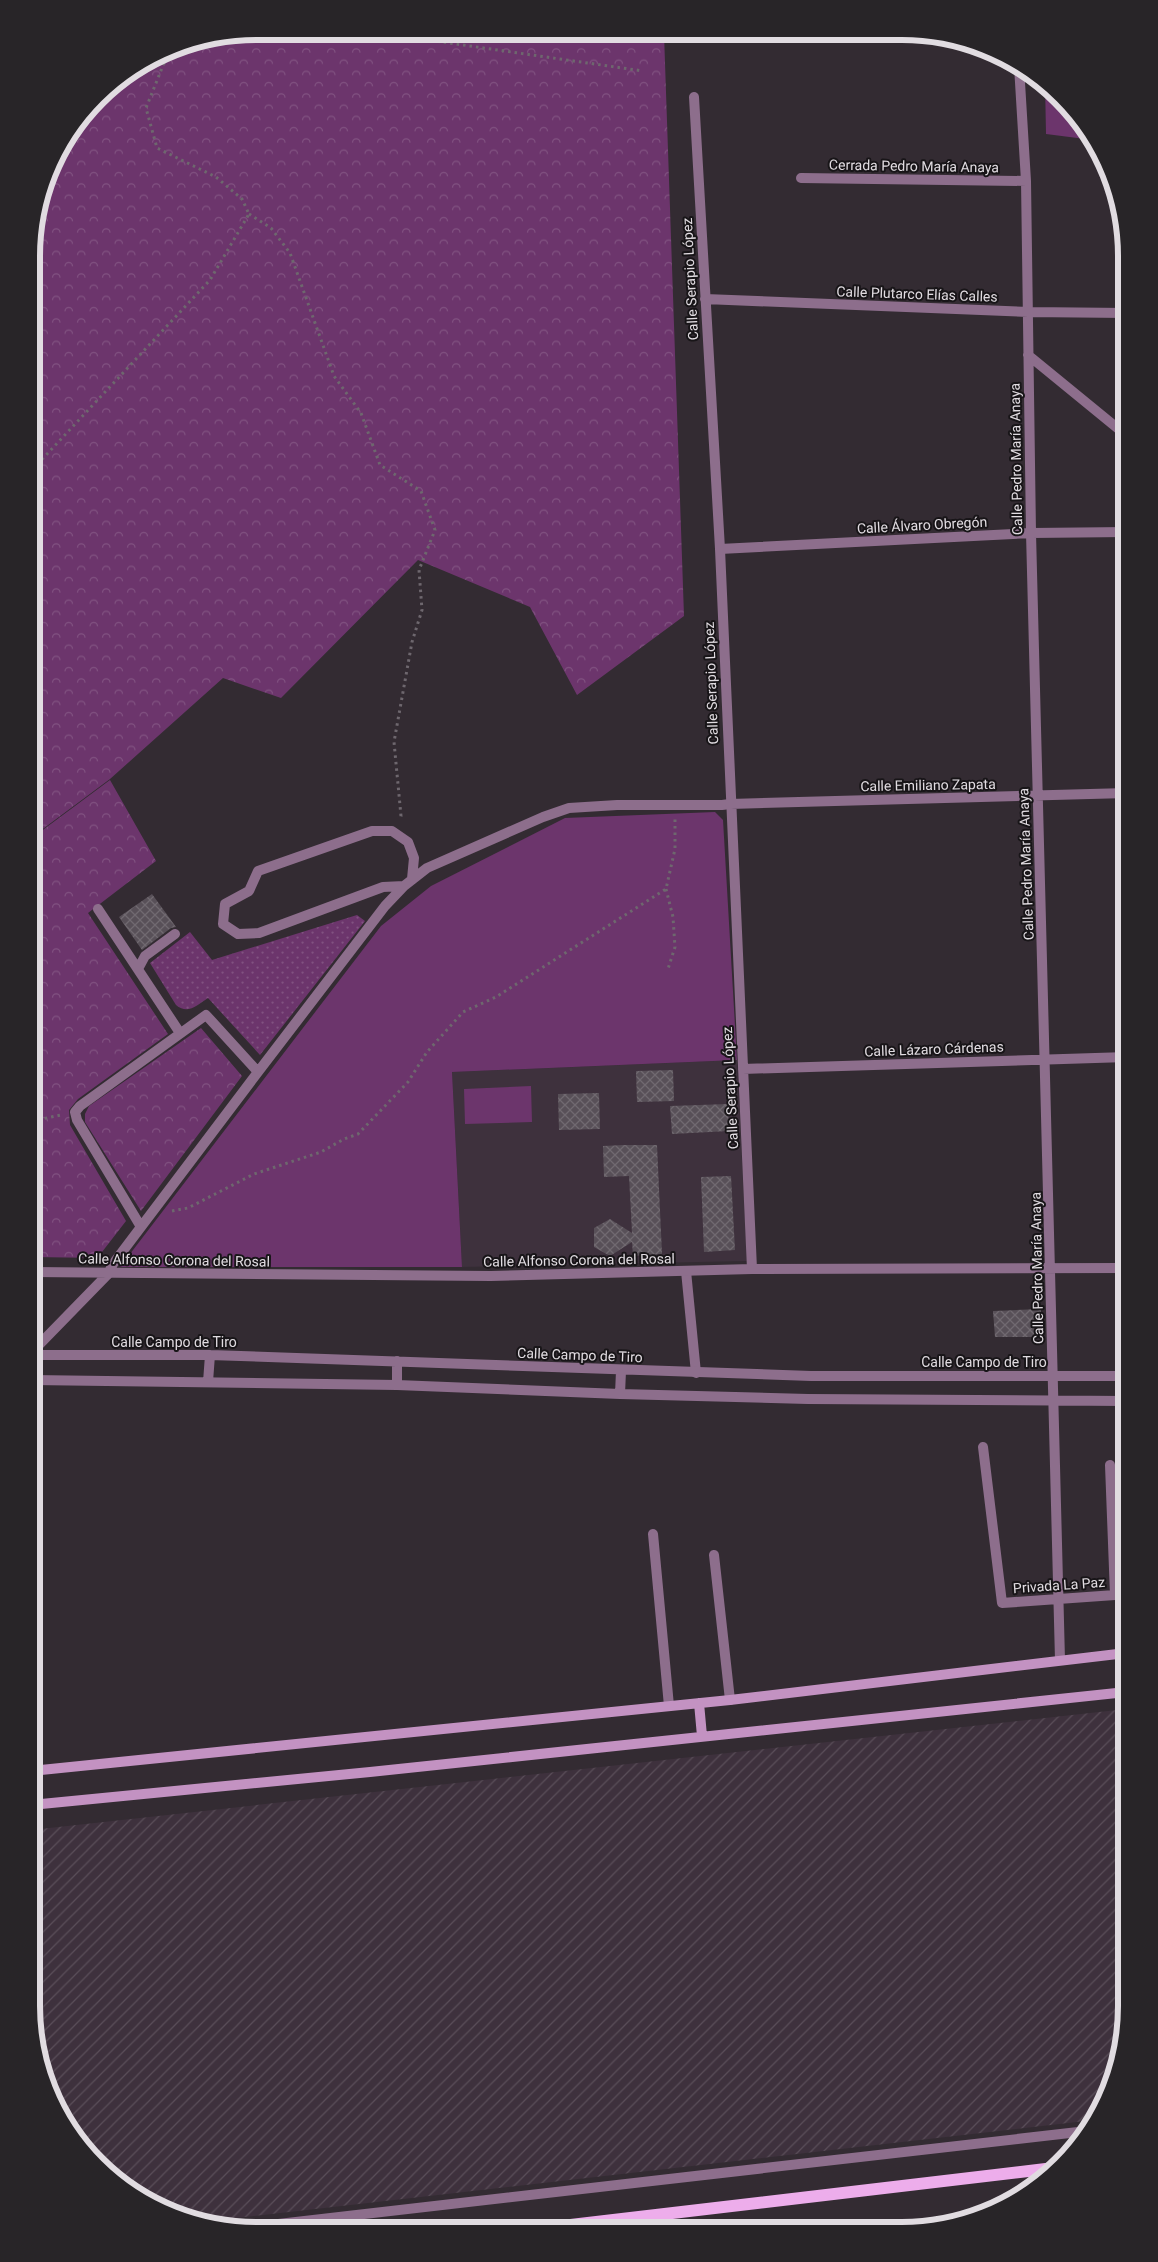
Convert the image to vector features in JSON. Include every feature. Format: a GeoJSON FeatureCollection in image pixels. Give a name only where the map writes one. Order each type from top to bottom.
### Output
{"type":"FeatureCollection","features":[{"type":"Feature","properties":{"kind":"main road"},"geometry":{"type":"LineString","coordinates":[[40,1770],[730,1700],[1118,1654]]}},
{"type":"Feature","properties":{"kind":"main road"},"geometry":{"type":"LineString","coordinates":[[40,1804],[370,1772],[1118,1693]]}},
{"type":"Feature","properties":{"kind":"main road"},"geometry":{"type":"LineString","coordinates":[[699,1703],[702,1736]]}},
{"type":"Feature","properties":{"kind":"main road"},"geometry":{"type":"LineString","coordinates":[[596,2222],[1043,2169]]}},
{"type":"Feature","properties":{"kind":"street","name":"Calle Pedro María Anaya"},"geometry":{"type":"LineString","coordinates":[[1020,75],[1026,181],[1031,533],[1060,1660]]}},
{"type":"Feature","properties":{"kind":"street","name":"Calle Serapio López"},"geometry":{"type":"LineString","coordinates":[[694,97],[720,549],[752,1268]]}},
{"type":"Feature","properties":{"kind":"street","name":"Cerrada Pedro María Anaya"},"geometry":{"type":"LineString","coordinates":[[801,178],[1026,181]]}},
{"type":"Feature","properties":{"kind":"street","name":"Calle Plutarco Elías Calles"},"geometry":{"type":"LineString","coordinates":[[705,299],[1028,312],[1118,312]]}},
{"type":"Feature","properties":{"kind":"street"},"geometry":{"type":"LineString","coordinates":[[1028,355],[1118,429]]}},
{"type":"Feature","properties":{"kind":"street","name":"Calle Álvaro Obregón"},"geometry":{"type":"LineString","coordinates":[[720,549],[1031,533],[1118,532]]}},
{"type":"Feature","properties":{"kind":"street","name":"Calle Emiliano Zapata"},"geometry":{"type":"LineString","coordinates":[[408,883],[427,868],[543,817],[569,808],[617,805],[722,806],[730,804],[1118,793]]}},
{"type":"Feature","properties":{"kind":"street"},"geometry":{"type":"LineString","coordinates":[[40,1346],[108,1274],[151,1213],[385,906],[408,883],[414,858],[408,842],[392,831],[372,831],[258,871],[249,891],[225,904],[223,924],[238,934],[259,933],[383,887],[408,883]]}},
{"type":"Feature","properties":{"kind":"street"},"geometry":{"type":"LineString","coordinates":[[98,909],[180,1033]]}},
{"type":"Feature","properties":{"kind":"street"},"geometry":{"type":"LineString","coordinates":[[138,969],[145,956],[175,934]]}},
{"type":"Feature","properties":{"kind":"street"},"geometry":{"type":"LineString","coordinates":[[141,1227],[77,1120],[75,1112],[80,1106],[206,1015],[258,1072]]}},
{"type":"Feature","properties":{"kind":"street","name":"Calle Lázaro Cárdenas"},"geometry":{"type":"LineString","coordinates":[[742,1070],[1046,1058],[1118,1057]]}},
{"type":"Feature","properties":{"kind":"street","name":"Calle Alfonso Corona del Rosal"},"geometry":{"type":"LineString","coordinates":[[40,1272],[491,1276],[752,1268],[1118,1268]]}},
{"type":"Feature","properties":{"kind":"street"},"geometry":{"type":"LineString","coordinates":[[686,1270],[696,1373]]}},
{"type":"Feature","properties":{"kind":"street","name":"Calle Campo de Tiro"},"geometry":{"type":"LineString","coordinates":[[40,1354],[210,1355],[621,1371],[811,1376],[1118,1376]]}},
{"type":"Feature","properties":{"kind":"street"},"geometry":{"type":"LineString","coordinates":[[208,1382],[210,1355]]}},
{"type":"Feature","properties":{"kind":"street"},"geometry":{"type":"LineString","coordinates":[[398,1361],[398,1385]]}},
{"type":"Feature","properties":{"kind":"street"},"geometry":{"type":"LineString","coordinates":[[620,1394],[621,1371]]}},
{"type":"Feature","properties":{"kind":"street"},"geometry":{"type":"LineString","coordinates":[[40,1380],[398,1385],[808,1399],[1118,1401]]}},
{"type":"Feature","properties":{"kind":"street","name":"Privada La Paz"},"geometry":{"type":"LineString","coordinates":[[984,1447],[1002,1603],[1115,1595],[1110,1465]]}},
{"type":"Feature","properties":{"kind":"street"},"geometry":{"type":"LineString","coordinates":[[653,1534],[669,1706]]}},
{"type":"Feature","properties":{"kind":"street"},"geometry":{"type":"LineString","coordinates":[[714,1555],[730,1700]]}},
{"type":"Feature","properties":{"kind":"street"},"geometry":{"type":"LineString","coordinates":[[295,2222],[1077,2132]]}},
{"type":"Feature","properties":{"kind":"path"},"geometry":{"type":"LineString","coordinates":[[428,40],[643,71]]}},
{"type":"Feature","properties":{"kind":"path"},"geometry":{"type":"LineString","coordinates":[[165,60],[146,108],[157,148],[216,177],[242,199],[248,214],[271,228],[290,253],[334,376],[361,413],[380,465],[422,491],[435,530],[419,570],[422,610],[412,642],[394,742],[400,816],[392,831]]}},
{"type":"Feature","properties":{"kind":"path"},"geometry":{"type":"LineString","coordinates":[[40,462],[210,280],[248,214]]}},
{"type":"Feature","properties":{"kind":"path"},"geometry":{"type":"LineString","coordinates":[[668,969],[675,947],[673,917],[666,889],[675,849],[675,805]]}},
{"type":"Feature","properties":{"kind":"path"},"geometry":{"type":"LineString","coordinates":[[151,1213],[188,1208],[254,1174],[321,1152],[344,1139],[358,1134],[408,1082],[427,1052],[463,1012],[496,998],[666,889]]}},
{"type":"Feature","properties":{"kind":"path"},"geometry":{"type":"LineString","coordinates":[[40,1120],[75,1112]]}},
{"type":"Feature","properties":{"kind":"shaded area"},"geometry":{"type":"Polygon","coordinates":[[[737,1060],[747,1261],[462,1267],[452,1072],[737,1060]]]}},
{"type":"Feature","properties":{"kind":"shaded area"},"geometry":{"type":"Polygon","coordinates":[[[1118,1710],[1118,2021],[1114,2048],[1102,2089],[1085,2121],[223,2219],[214,2218],[173,2206],[136,2186],[124,2177],[103,2159],[85,2138],[76,2126],[56,2089],[47,2062],[40,2021],[40,1829],[1118,1710]]]}},
{"type":"Feature","properties":{"kind":"green space"},"geometry":{"type":"Polygon","coordinates":[[[241,40],[664,40],[684,616],[577,695],[530,607],[418,560],[281,698],[223,678],[110,779],[40,831],[40,241],[51,186],[62,160],[76,136],[103,103],[136,76],[173,56],[214,44],[241,40]]]}},
{"type":"Feature","properties":{"kind":"green space"},"geometry":{"type":"Polygon","coordinates":[[[1045,94],[1064,113],[1084,139],[1046,134],[1045,94]]]}},
{"type":"Feature","properties":{"kind":"green space"},"geometry":{"type":"Polygon","coordinates":[[[110,780],[156,861],[88,913],[168,1034],[78,1099],[69,1110],[70,1125],[126,1221],[102,1252],[101,1258],[40,1257],[40,832],[110,780]]]}},
{"type":"Feature","properties":{"kind":"green space"},"geometry":{"type":"Polygon","coordinates":[[[715,812],[723,820],[737,1060],[452,1072],[462,1267],[120,1267],[381,926],[431,886],[565,818],[715,812]]]}},
{"type":"Feature","properties":{"kind":"green space"},"geometry":{"type":"Polygon","coordinates":[[[357,915],[365,921],[260,1055],[208,998],[188,1009],[180,1008],[176,1005],[150,963],[190,932],[212,960],[357,915]]]}},
{"type":"Feature","properties":{"kind":"green space"},"geometry":{"type":"Polygon","coordinates":[[[201,1028],[242,1076],[141,1211],[85,1122],[85,1114],[89,1106],[201,1028]]]}},
{"type":"Feature","properties":{"kind":"green space"},"geometry":{"type":"Polygon","coordinates":[[[531,1086],[532,1122],[465,1124],[464,1089],[531,1086]]]}},
{"type":"Feature","properties":{"kind":"building"},"geometry":{"type":"Polygon","coordinates":[[[152,894],[176,927],[171,928],[142,950],[119,917],[152,894]]]}},
{"type":"Feature","properties":{"kind":"building"},"geometry":{"type":"Polygon","coordinates":[[[673,1070],[674,1101],[637,1102],[636,1071],[673,1070]]]}},
{"type":"Feature","properties":{"kind":"building"},"geometry":{"type":"Polygon","coordinates":[[[599,1093],[600,1129],[559,1130],[558,1094],[599,1093]]]}},
{"type":"Feature","properties":{"kind":"building"},"geometry":{"type":"Polygon","coordinates":[[[728,1104],[729,1131],[672,1134],[670,1106],[728,1104]]]}},
{"type":"Feature","properties":{"kind":"building"},"geometry":{"type":"Polygon","coordinates":[[[657,1145],[662,1254],[633,1256],[632,1242],[610,1256],[594,1247],[594,1228],[610,1219],[632,1233],[629,1176],[604,1177],[603,1146],[657,1145]]]}},
{"type":"Feature","properties":{"kind":"building"},"geometry":{"type":"Polygon","coordinates":[[[731,1176],[735,1250],[704,1252],[701,1177],[731,1176]]]}},
{"type":"Feature","properties":{"kind":"building"},"geometry":{"type":"Polygon","coordinates":[[[1041,1309],[1041,1337],[995,1337],[993,1311],[1041,1309]]]}}]}
